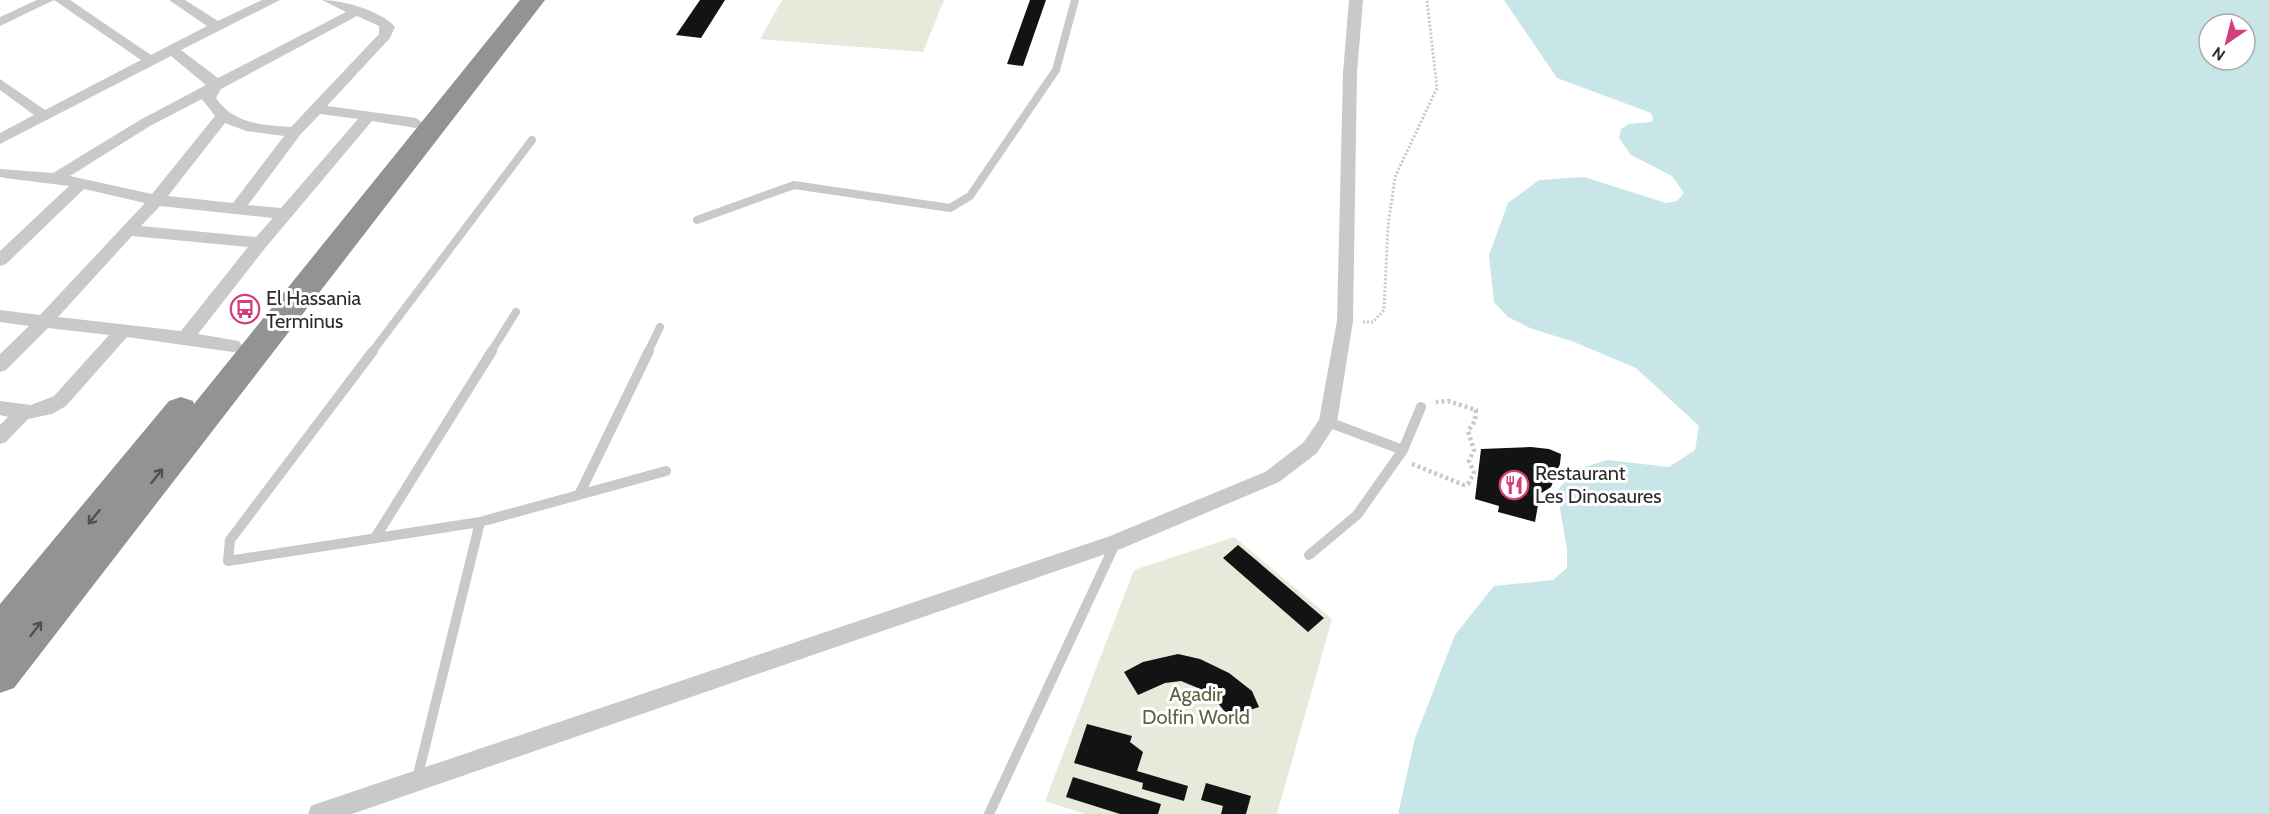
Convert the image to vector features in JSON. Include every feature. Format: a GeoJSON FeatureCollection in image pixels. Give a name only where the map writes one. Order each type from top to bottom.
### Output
{"type":"FeatureCollection","features":[{"type":"Feature","properties":{"kind":"highway"},"geometry":{"type":"LineString","coordinates":[[1,629],[517,0]]}},
{"type":"Feature","properties":{"kind":"highway"},"geometry":{"type":"LineString","coordinates":[[0,675],[533,0]]}},
{"type":"Feature","properties":{"kind":"street"},"geometry":{"type":"LineString","coordinates":[[0,22],[48,0]]}},
{"type":"Feature","properties":{"kind":"street"},"geometry":{"type":"LineString","coordinates":[[61,0],[151,61]]}},
{"type":"Feature","properties":{"kind":"street"},"geometry":{"type":"LineString","coordinates":[[176,0],[217,26]]}},
{"type":"Feature","properties":{"kind":"street"},"geometry":{"type":"LineString","coordinates":[[0,139],[217,26],[273,0]]}},
{"type":"Feature","properties":{"kind":"street"},"geometry":{"type":"LineString","coordinates":[[237,209],[295,132],[385,35],[388,27],[329,0]]}},
{"type":"Feature","properties":{"kind":"street"},"geometry":{"type":"LineString","coordinates":[[319,814],[1116,542],[1272,477],[1310,448],[1328,422],[1341,356],[1345,321],[1350,73],[1356,0]]}},
{"type":"Feature","properties":{"kind":"street"},"geometry":{"type":"LineString","coordinates":[[56,178],[145,123],[357,11]]}},
{"type":"Feature","properties":{"kind":"street"},"geometry":{"type":"LineString","coordinates":[[172,50],[213,81],[214,88],[209,98],[223,116],[239,124],[295,132]]}},
{"type":"Feature","properties":{"kind":"street"},"geometry":{"type":"LineString","coordinates":[[0,83],[44,116]]}},
{"type":"Feature","properties":{"kind":"street"},"geometry":{"type":"LineString","coordinates":[[316,109],[416,123]]}},
{"type":"Feature","properties":{"kind":"street"},"geometry":{"type":"LineString","coordinates":[[0,365],[130,230],[223,116]]}},
{"type":"Feature","properties":{"kind":"street"},"geometry":{"type":"LineString","coordinates":[[185,338],[260,243],[368,117]]}},
{"type":"Feature","properties":{"kind":"street"},"geometry":{"type":"LineString","coordinates":[[2,173],[56,178],[156,200],[285,214]]}},
{"type":"Feature","properties":{"kind":"street"},"geometry":{"type":"LineString","coordinates":[[0,260],[81,183]]}},
{"type":"Feature","properties":{"kind":"street"},"geometry":{"type":"LineString","coordinates":[[130,230],[260,243]]}},
{"type":"Feature","properties":{"kind":"street"},"geometry":{"type":"LineString","coordinates":[[0,316],[185,338],[233,346]]}},
{"type":"Feature","properties":{"kind":"street"},"geometry":{"type":"LineString","coordinates":[[0,408],[22,413],[38,413],[60,401],[122,332]]}},
{"type":"Feature","properties":{"kind":"street"},"geometry":{"type":"LineString","coordinates":[[0,437],[22,413]]}},
{"type":"Feature","properties":{"kind":"lane"},"geometry":{"type":"LineString","coordinates":[[697,220],[794,185],[950,208],[970,196],[1056,70],[1075,0]]}},
{"type":"Feature","properties":{"kind":"lane"},"geometry":{"type":"LineString","coordinates":[[532,140],[230,540],[228,561],[480,522],[666,471]]}},
{"type":"Feature","properties":{"kind":"lane"},"geometry":{"type":"LineString","coordinates":[[375,538],[516,312]]}},
{"type":"Feature","properties":{"kind":"lane"},"geometry":{"type":"LineString","coordinates":[[579,495],[660,327]]}},
{"type":"Feature","properties":{"kind":"lane"},"geometry":{"type":"LineString","coordinates":[[1309,555],[1357,515],[1400,454],[1421,407]]}},
{"type":"Feature","properties":{"kind":"lane"},"geometry":{"type":"LineString","coordinates":[[1328,422],[1400,454]]}},
{"type":"Feature","properties":{"kind":"lane"},"geometry":{"type":"LineString","coordinates":[[417,779],[480,522]]}},
{"type":"Feature","properties":{"kind":"lane"},"geometry":{"type":"LineString","coordinates":[[989,814],[1116,542]]}},
{"type":"Feature","properties":{"kind":"path"},"geometry":{"type":"LineString","coordinates":[[1345,321],[1373,322],[1384,310],[1388,226],[1395,177],[1437,88],[1427,0]]}},
{"type":"Feature","properties":{"kind":"path"},"geometry":{"type":"LineString","coordinates":[[1400,454],[1455,483],[1464,485],[1472,479],[1474,473],[1469,461],[1474,450],[1468,431],[1475,421],[1476,410],[1448,401],[1421,407]]}},
{"type":"Feature","properties":{"kind":"green space"},"geometry":{"type":"Polygon","coordinates":[[[782,0],[944,0],[923,52],[760,39],[782,0]]]}},
{"type":"Feature","properties":{"kind":"green space","name":"Agadir Dolfin World"},"geometry":{"type":"Polygon","coordinates":[[[1234,537],[1332,619],[1277,814],[1085,814],[1045,801],[1134,570],[1234,537]]]}},
{"type":"Feature","properties":{"kind":"water"},"geometry":{"type":"Polygon","coordinates":[[[1504,0],[2269,0],[2269,814],[1398,814],[1415,738],[1455,635],[1494,586],[1553,580],[1567,568],[1567,549],[1557,491],[1575,470],[1607,460],[1669,467],[1695,450],[1699,426],[1636,368],[1574,342],[1530,328],[1508,317],[1494,302],[1489,255],[1508,203],[1539,180],[1584,177],[1666,203],[1677,201],[1684,193],[1672,176],[1631,155],[1619,138],[1621,129],[1629,124],[1651,122],[1653,119],[1651,113],[1557,78],[1504,0]]]}},
{"type":"Feature","properties":{"kind":"building"},"geometry":{"type":"Polygon","coordinates":[[[700,0],[725,0],[701,38],[676,35],[700,0]]]}},
{"type":"Feature","properties":{"kind":"building"},"geometry":{"type":"Polygon","coordinates":[[[1030,0],[1046,0],[1023,66],[1007,64],[1030,0]]]}},
{"type":"Feature","properties":{"kind":"building","name":"Restaurant Les Dinosaures"},"geometry":{"type":"Polygon","coordinates":[[[1531,447],[1549,449],[1561,454],[1560,464],[1551,487],[1540,494],[1535,522],[1498,512],[1499,506],[1475,499],[1481,449],[1531,447]]]}},
{"type":"Feature","properties":{"kind":"building"},"geometry":{"type":"Polygon","coordinates":[[[1238,545],[1324,618],[1308,632],[1223,558],[1238,545]]]}},
{"type":"Feature","properties":{"kind":"building"},"geometry":{"type":"Polygon","coordinates":[[[1178,654],[1200,659],[1229,673],[1252,691],[1259,707],[1229,717],[1210,693],[1181,681],[1165,683],[1138,695],[1124,672],[1143,662],[1178,654]]]}},
{"type":"Feature","properties":{"kind":"building"},"geometry":{"type":"Polygon","coordinates":[[[1087,724],[1132,736],[1130,742],[1143,752],[1137,771],[1188,786],[1184,801],[1142,789],[1143,783],[1074,763],[1087,724]]]}},
{"type":"Feature","properties":{"kind":"building"},"geometry":{"type":"Polygon","coordinates":[[[1073,777],[1161,804],[1158,814],[1120,814],[1066,797],[1073,777]]]}},
{"type":"Feature","properties":{"kind":"building"},"geometry":{"type":"Polygon","coordinates":[[[1206,783],[1251,796],[1246,814],[1221,814],[1223,806],[1201,800],[1206,783]]]}},
{"type":"Feature","properties":{"kind":"place","name":"El Hassania Terminus"},"geometry":{"type":"Point","coordinates":[245,309]}},
{"type":"Feature","properties":{"kind":"place","name":"Restaurant Les Dinosaures"},"geometry":{"type":"Point","coordinates":[1514,485]}}]}
